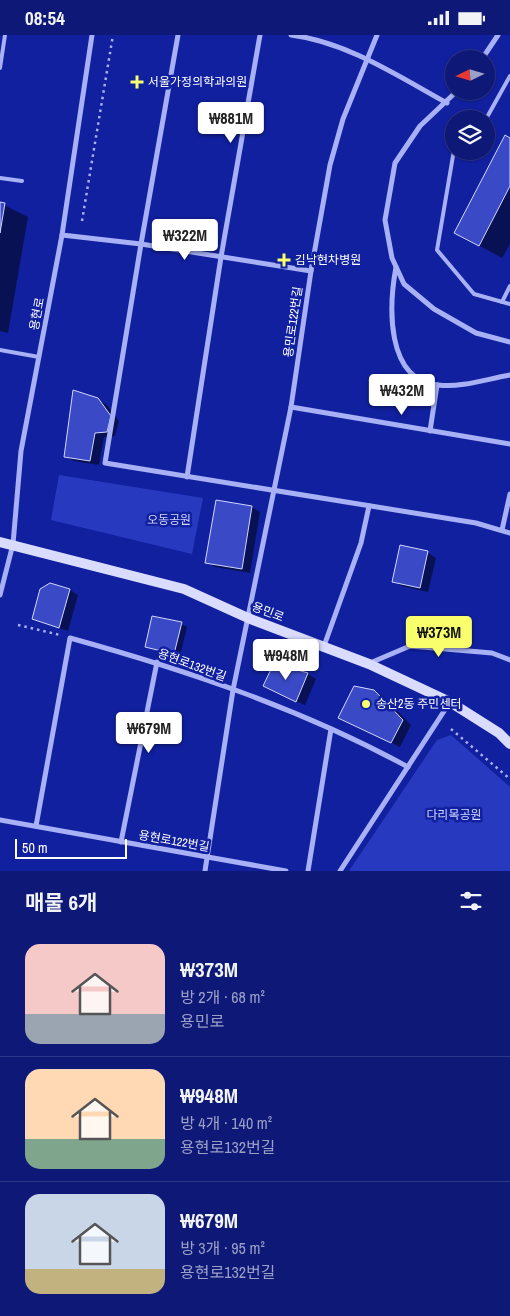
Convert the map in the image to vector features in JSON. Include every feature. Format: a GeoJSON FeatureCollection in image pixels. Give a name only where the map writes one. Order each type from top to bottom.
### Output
{"type":"FeatureCollection","features":[{"type":"Feature","properties":{"kind":"main road","name":"용민로"},"geometry":{"type":"LineString","coordinates":[[0,542],[184,589],[248,618],[369,664],[450,702],[499,733],[510,744]]}},
{"type":"Feature","properties":{"kind":"street","name":"용현로"},"geometry":{"type":"LineString","coordinates":[[0,595],[13,544],[21,451],[62,235],[92,35]]}},
{"type":"Feature","properties":{"kind":"street"},"geometry":{"type":"LineString","coordinates":[[178,35],[105,463],[273,492],[476,523],[510,533]]}},
{"type":"Feature","properties":{"kind":"street"},"geometry":{"type":"LineString","coordinates":[[187,477],[221,257],[260,35]]}},
{"type":"Feature","properties":{"kind":"street"},"geometry":{"type":"LineString","coordinates":[[291,35],[310,39],[366,58],[447,103]]}},
{"type":"Feature","properties":{"kind":"street","name":"용민로122번길"},"geometry":{"type":"LineString","coordinates":[[205,871],[233,690],[291,407],[311,271],[330,165],[366,58],[377,35]]}},
{"type":"Feature","properties":{"kind":"street"},"geometry":{"type":"LineString","coordinates":[[488,50],[498,35]]}},
{"type":"Feature","properties":{"kind":"street"},"geometry":{"type":"LineString","coordinates":[[450,100],[420,126],[395,163],[385,220],[392,258],[404,284],[434,309],[476,333],[510,342]]}},
{"type":"Feature","properties":{"kind":"street"},"geometry":{"type":"LineString","coordinates":[[62,235],[141,244],[311,271]]}},
{"type":"Feature","properties":{"kind":"street"},"geometry":{"type":"LineString","coordinates":[[396,266],[392,290],[392,318],[397,351],[411,376],[437,385],[461,384],[510,375]]}},
{"type":"Feature","properties":{"kind":"street"},"geometry":{"type":"LineString","coordinates":[[430,431],[437,385]]}},
{"type":"Feature","properties":{"kind":"street"},"geometry":{"type":"LineString","coordinates":[[291,407],[510,444]]}},
{"type":"Feature","properties":{"kind":"street"},"geometry":{"type":"LineString","coordinates":[[502,530],[510,493]]}},
{"type":"Feature","properties":{"kind":"street"},"geometry":{"type":"LineString","coordinates":[[324,646],[361,543],[369,506]]}},
{"type":"Feature","properties":{"kind":"street"},"geometry":{"type":"LineString","coordinates":[[36,826],[70,638]]}},
{"type":"Feature","properties":{"kind":"street","name":"용현로132번길"},"geometry":{"type":"LineString","coordinates":[[70,638],[157,662],[233,690],[332,729],[374,748],[408,767]]}},
{"type":"Feature","properties":{"kind":"street"},"geometry":{"type":"LineString","coordinates":[[369,664],[410,646],[492,653],[510,660]]}},
{"type":"Feature","properties":{"kind":"street"},"geometry":{"type":"LineString","coordinates":[[121,842],[157,662]]}},
{"type":"Feature","properties":{"kind":"street"},"geometry":{"type":"LineString","coordinates":[[340,871],[450,702]]}},
{"type":"Feature","properties":{"kind":"street"},"geometry":{"type":"LineString","coordinates":[[308,871],[332,729]]}},
{"type":"Feature","properties":{"kind":"street","name":"용현로122번길"},"geometry":{"type":"LineString","coordinates":[[0,820],[286,871]]}},
{"type":"Feature","properties":{"kind":"lane"},"geometry":{"type":"LineString","coordinates":[[0,68],[5,35]]}},
{"type":"Feature","properties":{"kind":"lane"},"geometry":{"type":"LineString","coordinates":[[491,110],[510,76]]}},
{"type":"Feature","properties":{"kind":"lane"},"geometry":{"type":"LineString","coordinates":[[452,160],[437,250],[474,294],[510,304]]}},
{"type":"Feature","properties":{"kind":"lane"},"geometry":{"type":"LineString","coordinates":[[0,178],[22,181]]}},
{"type":"Feature","properties":{"kind":"lane"},"geometry":{"type":"LineString","coordinates":[[502,302],[510,286]]}},
{"type":"Feature","properties":{"kind":"lane"},"geometry":{"type":"LineString","coordinates":[[0,350],[39,357]]}},
{"type":"Feature","properties":{"kind":"path"},"geometry":{"type":"LineString","coordinates":[[82,221],[114,35]]}},
{"type":"Feature","properties":{"kind":"path"},"geometry":{"type":"LineString","coordinates":[[18,625],[70,638]]}},
{"type":"Feature","properties":{"kind":"path"},"geometry":{"type":"LineString","coordinates":[[451,729],[510,779]]}},
{"type":"Feature","properties":{"kind":"green space","name":"오동공원"},"geometry":{"type":"Polygon","coordinates":[[[59,475],[203,498],[192,554],[51,520],[59,475]]]}},
{"type":"Feature","properties":{"kind":"green space","name":"다리목공원"},"geometry":{"type":"Polygon","coordinates":[[[451,735],[510,787],[510,871],[349,871],[437,740],[451,735]]]}},
{"type":"Feature","properties":{"kind":"building"},"geometry":{"type":"Polygon","coordinates":[[[505,135],[510,138],[510,186],[479,246],[454,233],[492,160],[495,160],[495,154],[505,135]]]}},
{"type":"Feature","properties":{"kind":"building"},"geometry":{"type":"Polygon","coordinates":[[[0,202],[5,203],[0,233],[0,202]]]}},
{"type":"Feature","properties":{"kind":"building"},"geometry":{"type":"Polygon","coordinates":[[[73,390],[98,398],[111,416],[107,432],[95,433],[90,461],[64,457],[73,390]]]}},
{"type":"Feature","properties":{"kind":"building"},"geometry":{"type":"Polygon","coordinates":[[[216,500],[252,506],[242,569],[205,563],[216,500]]]}},
{"type":"Feature","properties":{"kind":"building"},"geometry":{"type":"Polygon","coordinates":[[[400,545],[428,551],[420,588],[392,582],[400,545]]]}},
{"type":"Feature","properties":{"kind":"building"},"geometry":{"type":"Polygon","coordinates":[[[50,583],[70,589],[59,628],[32,619],[40,589],[50,583]]]}},
{"type":"Feature","properties":{"kind":"building"},"geometry":{"type":"Polygon","coordinates":[[[152,616],[182,622],[174,654],[145,647],[152,616]]]}},
{"type":"Feature","properties":{"kind":"building"},"geometry":{"type":"Polygon","coordinates":[[[274,663],[308,673],[296,702],[263,686],[274,663]]]}},
{"type":"Feature","properties":{"kind":"building","name":"송산2동 주민센터"},"geometry":{"type":"Polygon","coordinates":[[[354,686],[374,690],[403,720],[391,743],[338,718],[354,686]]]}},
{"type":"Feature","properties":{"kind":"place","name":"서울가정의학과의원"},"geometry":{"type":"Point","coordinates":[137,82]}},
{"type":"Feature","properties":{"kind":"place","name":"김낙현차병원"},"geometry":{"type":"Point","coordinates":[284,260]}},
{"type":"Feature","properties":{"kind":"place","name":"송산2동 주민센터"},"geometry":{"type":"Point","coordinates":[366,704]}}]}
